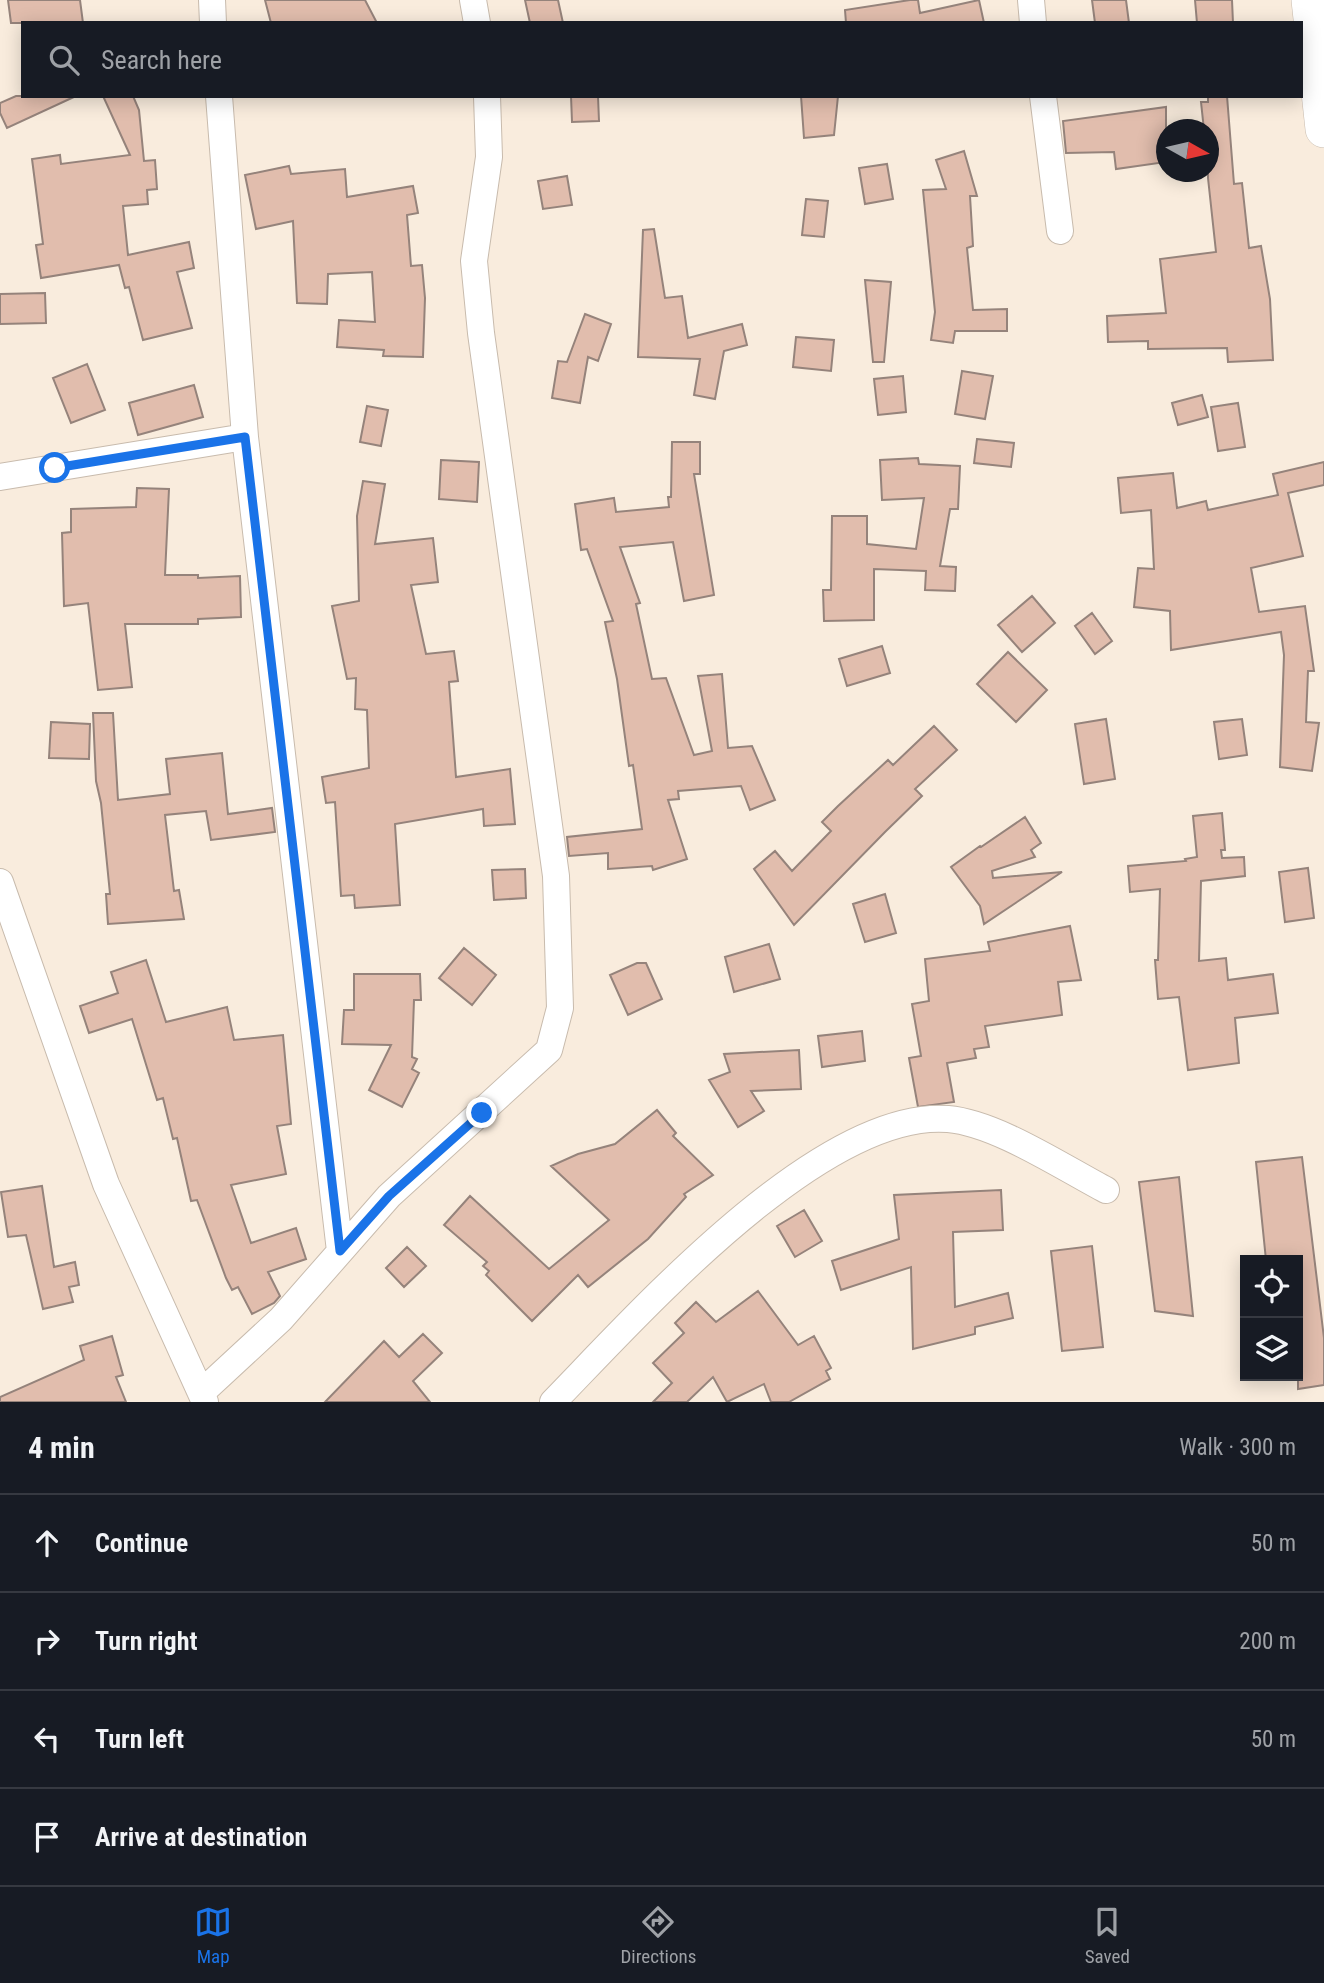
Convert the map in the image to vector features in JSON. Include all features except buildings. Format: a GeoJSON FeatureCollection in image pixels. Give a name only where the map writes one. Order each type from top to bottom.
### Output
{"type":"FeatureCollection","features":[{"type":"Feature","properties":{"kind":"street"},"geometry":{"type":"LineString","coordinates":[[212,0],[214,21]]}},
{"type":"Feature","properties":{"kind":"street"},"geometry":{"type":"LineString","coordinates":[[473,0],[477,21]]}},
{"type":"Feature","properties":{"kind":"street"},"geometry":{"type":"LineString","coordinates":[[1031,0],[1033,21]]}},
{"type":"Feature","properties":{"kind":"street"},"geometry":{"type":"LineString","coordinates":[[1310,0],[1324,129]]}},
{"type":"Feature","properties":{"kind":"street"},"geometry":{"type":"LineString","coordinates":[[219,98],[245,437],[340,1251]]}},
{"type":"Feature","properties":{"kind":"street"},"geometry":{"type":"LineString","coordinates":[[0,882],[106,1184],[203,1397],[281,1319],[389,1196],[549,1050],[560,1008],[556,876],[481,333],[474,261],[489,157],[487,98]]}},
{"type":"Feature","properties":{"kind":"street"},"geometry":{"type":"LineString","coordinates":[[1043,98],[1060,231]]}},
{"type":"Feature","properties":{"kind":"street"},"geometry":{"type":"LineString","coordinates":[[0,477],[245,437]]}},
{"type":"Feature","properties":{"kind":"street"},"geometry":{"type":"LineString","coordinates":[[553,1402],[656,1296],[736,1223],[831,1153],[866,1135],[907,1121],[948,1119],[993,1130],[1106,1190]]}},
{"type":"Feature","properties":{"kind":"route"},"geometry":{"type":"LineString","coordinates":[[55,468],[245,437],[340,1251],[389,1196],[482,1113]]}}]}
